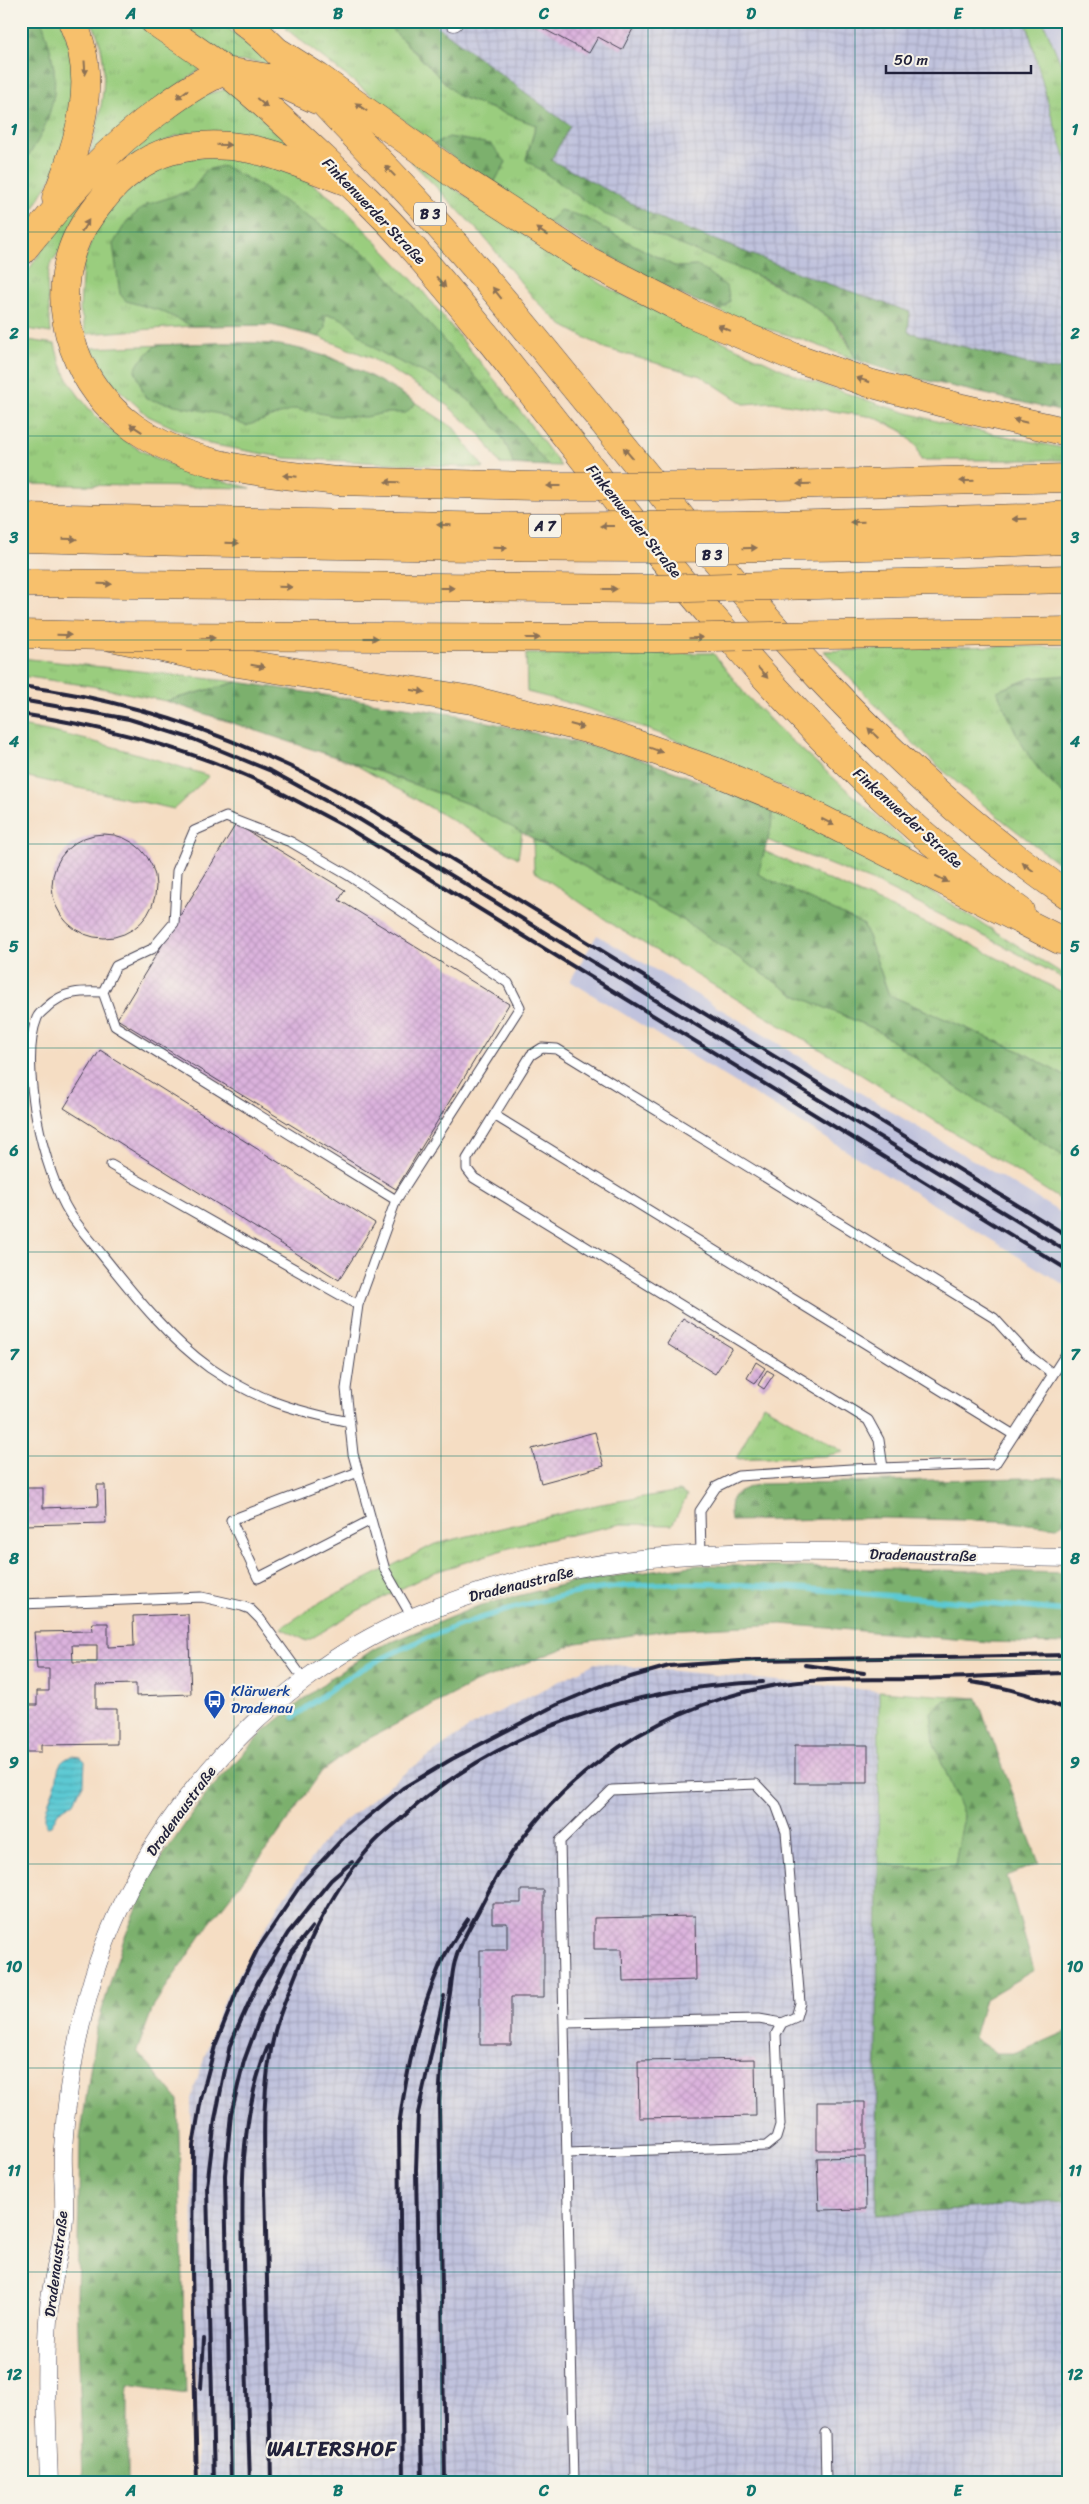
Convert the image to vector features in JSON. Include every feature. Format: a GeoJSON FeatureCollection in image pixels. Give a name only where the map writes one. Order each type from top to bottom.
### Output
{"type":"FeatureCollection","features":[{"type":"Feature","properties":{"kind":"main road"},"geometry":{"type":"LineString","coordinates":[[48,220],[71,157],[85,109],[84,59],[72,21]]}},
{"type":"Feature","properties":{"kind":"main road","name":"Finkenwerder Straße"},"geometry":{"type":"LineString","coordinates":[[154,21],[225,71],[348,182],[407,241],[457,300],[720,626],[786,699],[865,780],[912,824],[1000,897],[1064,943]]}},
{"type":"Feature","properties":{"kind":"main road","name":"Finkenwerder Straße"},"geometry":{"type":"LineString","coordinates":[[243,21],[280,53],[325,104],[439,224],[764,617],[847,707],[948,802],[988,836],[1068,895]]}},
{"type":"Feature","properties":{"kind":"main road"},"geometry":{"type":"LineString","coordinates":[[280,53],[318,77],[458,177],[583,258],[692,314],[769,347],[869,382],[962,408],[1068,432]]}},
{"type":"Feature","properties":{"kind":"main road"},"geometry":{"type":"LineString","coordinates":[[21,252],[97,162],[140,124],[189,89],[225,71]]}},
{"type":"Feature","properties":{"kind":"main road","name":"Finkenwerder Straße"},"geometry":{"type":"LineString","coordinates":[[225,71],[243,72],[269,78],[325,104]]}},
{"type":"Feature","properties":{"kind":"main road"},"geometry":{"type":"LineString","coordinates":[[348,182],[256,148],[225,144],[169,151],[136,169],[110,190],[76,241],[67,271],[64,298],[66,319],[74,352],[92,386],[108,406],[133,427],[164,444],[196,458],[264,473],[338,481],[535,486],[733,486],[1068,478]]}},
{"type":"Feature","properties":{"kind":"main road","name":"A 7"},"geometry":{"type":"LineString","coordinates":[[21,517],[512,526],[736,525],[1027,518],[1068,515]]}},
{"type":"Feature","properties":{"kind":"main road","name":"A 7"},"geometry":{"type":"LineString","coordinates":[[21,538],[350,546],[650,549],[931,545],[1068,540]]}},
{"type":"Feature","properties":{"kind":"main road"},"geometry":{"type":"LineString","coordinates":[[21,583],[648,589],[1068,579]]}},
{"type":"Feature","properties":{"kind":"main road"},"geometry":{"type":"LineString","coordinates":[[21,634],[656,638],[1068,631]]}},
{"type":"Feature","properties":{"kind":"main road"},"geometry":{"type":"LineString","coordinates":[[107,636],[213,659],[472,700],[610,735],[714,771],[784,800],[1064,943]]}},
{"type":"Feature","properties":{"kind":"street","name":"Dradenaustraße"},"geometry":{"type":"LineString","coordinates":[[49,2483],[46,2385],[50,2306],[64,2219],[63,2151],[72,2068],[89,1990],[114,1918],[152,1847],[200,1781],[265,1714],[304,1681],[341,1655],[412,1617],[467,1597],[562,1572],[638,1559],[766,1552],[1068,1558]]}},
{"type":"Feature","properties":{"kind":"lane"},"geometry":{"type":"LineString","coordinates":[[396,1200],[114,1026],[103,992],[116,966],[152,950],[174,923],[177,871],[194,831],[226,818],[290,842],[348,875],[508,983],[520,1007],[396,1200],[358,1305],[346,1389],[358,1472],[385,1570],[412,1617]]}},
{"type":"Feature","properties":{"kind":"lane"},"geometry":{"type":"LineString","coordinates":[[103,992],[77,991],[58,997],[37,1016],[31,1046],[32,1100],[53,1182],[70,1214],[125,1284],[165,1329],[210,1367],[259,1397],[306,1413],[350,1422]]}},
{"type":"Feature","properties":{"kind":"lane"},"geometry":{"type":"LineString","coordinates":[[883,1468],[879,1440],[868,1420],[474,1178],[467,1169],[468,1159],[531,1055],[542,1048],[556,1049],[994,1318],[1026,1353],[1053,1374]]}},
{"type":"Feature","properties":{"kind":"lane"},"geometry":{"type":"LineString","coordinates":[[494,1115],[1014,1435]]}},
{"type":"Feature","properties":{"kind":"lane"},"geometry":{"type":"LineString","coordinates":[[111,1165],[358,1305]]}},
{"type":"Feature","properties":{"kind":"lane"},"geometry":{"type":"LineString","coordinates":[[701,1555],[700,1511],[716,1487],[726,1480],[738,1476],[995,1464],[1068,1352]]}},
{"type":"Feature","properties":{"kind":"lane"},"geometry":{"type":"LineString","coordinates":[[358,1472],[231,1520],[258,1578],[371,1520]]}},
{"type":"Feature","properties":{"kind":"lane"},"geometry":{"type":"LineString","coordinates":[[21,1604],[202,1597],[242,1606],[250,1609],[260,1619],[304,1681]]}},
{"type":"Feature","properties":{"kind":"lane"},"geometry":{"type":"LineString","coordinates":[[565,2023],[759,2020],[782,2023],[796,2017],[800,2003],[786,1832],[776,1805],[756,1784],[612,1790],[560,1841],[574,2483]]}},
{"type":"Feature","properties":{"kind":"lane"},"geometry":{"type":"LineString","coordinates":[[568,2154],[766,2146],[776,2138],[780,2124],[776,2034],[782,2023]]}},
{"type":"Feature","properties":{"kind":"lane"},"geometry":{"type":"LineString","coordinates":[[825,2433],[826,2483]]}},
{"type":"Feature","properties":{"kind":"lane"},"geometry":{"type":"LineString","coordinates":[[21,2453],[22,2483]]}},
{"type":"Feature","properties":{"kind":"shaded area"},"geometry":{"type":"Polygon","coordinates":[[[430,21],[1026,21],[1051,114],[1068,165],[1068,367],[1051,370],[908,332],[910,312],[806,276],[658,218],[551,160],[570,126],[430,21]]]}},
{"type":"Feature","properties":{"kind":"shaded area"},"geometry":{"type":"Polygon","coordinates":[[[1043,21],[1068,21],[1068,81],[1043,21]]]}},
{"type":"Feature","properties":{"kind":"shaded area"},"geometry":{"type":"Polygon","coordinates":[[[597,935],[1068,1217],[1068,1287],[570,981],[597,935]]]}},
{"type":"Feature","properties":{"kind":"shaded area"},"geometry":{"type":"Polygon","coordinates":[[[595,1663],[879,1691],[876,2215],[1068,2201],[1068,2483],[197,2483],[191,2099],[221,2006],[280,1903],[330,1833],[406,1772],[473,1725],[595,1663]]]}},
{"type":"Feature","properties":{"kind":"green space"},"geometry":{"type":"Polygon","coordinates":[[[21,21],[64,21],[80,98],[60,162],[21,231],[21,21]]]}},
{"type":"Feature","properties":{"kind":"green space"},"geometry":{"type":"Polygon","coordinates":[[[21,21],[42,21],[52,58],[55,82],[48,119],[37,142],[24,161],[21,161],[21,21]]]}},
{"type":"Feature","properties":{"kind":"green space"},"geometry":{"type":"Polygon","coordinates":[[[91,21],[134,21],[203,67],[90,154],[101,105],[104,70],[98,37],[91,21]]]}},
{"type":"Feature","properties":{"kind":"green space"},"geometry":{"type":"Polygon","coordinates":[[[175,21],[219,21],[275,65],[247,61],[231,62],[175,21]]]}},
{"type":"Feature","properties":{"kind":"green space"},"geometry":{"type":"Polygon","coordinates":[[[291,21],[384,21],[458,96],[536,125],[526,159],[806,301],[824,314],[836,326],[846,340],[856,360],[801,339],[740,321],[721,311],[730,301],[699,266],[676,267],[584,217],[547,223],[492,186],[506,162],[434,144],[286,29],[291,21]]]}},
{"type":"Feature","properties":{"kind":"green space"},"geometry":{"type":"Polygon","coordinates":[[[384,21],[430,21],[570,126],[551,160],[659,218],[806,276],[910,312],[908,332],[1051,370],[1068,367],[1068,413],[907,376],[856,360],[845,335],[830,318],[806,301],[765,279],[604,214],[526,160],[536,125],[458,96],[384,21]]]}},
{"type":"Feature","properties":{"kind":"green space"},"geometry":{"type":"Polygon","coordinates":[[[1026,21],[1043,21],[1068,81],[1068,165],[1051,114],[1026,21]]]}},
{"type":"Feature","properties":{"kind":"green space"},"geometry":{"type":"Polygon","coordinates":[[[232,88],[299,149],[245,135],[201,132],[176,136],[117,165],[76,218],[61,249],[50,265],[47,282],[51,333],[21,328],[21,282],[67,211],[103,169],[202,95],[232,88]]]}},
{"type":"Feature","properties":{"kind":"green space"},"geometry":{"type":"Polygon","coordinates":[[[449,137],[491,144],[506,162],[492,186],[434,144],[449,137]]]}},
{"type":"Feature","properties":{"kind":"green space"},"geometry":{"type":"Polygon","coordinates":[[[224,153],[302,176],[343,207],[420,288],[524,416],[561,466],[500,464],[481,435],[442,401],[371,358],[319,337],[271,325],[192,326],[86,334],[80,309],[83,264],[99,219],[141,176],[177,160],[224,153]]]}},
{"type":"Feature","properties":{"kind":"green space"},"geometry":{"type":"Polygon","coordinates":[[[410,160],[608,288],[799,377],[884,406],[950,425],[1068,449],[1068,460],[921,460],[917,447],[902,431],[874,417],[772,402],[744,404],[701,376],[604,348],[562,325],[536,301],[483,236],[410,160]]]}},
{"type":"Feature","properties":{"kind":"green space"},"geometry":{"type":"Polygon","coordinates":[[[223,166],[254,182],[370,257],[483,385],[548,466],[513,464],[501,435],[469,400],[443,382],[374,348],[340,318],[325,315],[325,328],[319,337],[271,325],[192,326],[161,311],[126,301],[120,294],[113,244],[127,221],[146,205],[192,190],[206,170],[223,166]]]}},
{"type":"Feature","properties":{"kind":"green space"},"geometry":{"type":"Polygon","coordinates":[[[560,210],[584,217],[676,267],[699,266],[727,287],[730,301],[721,311],[681,295],[547,223],[560,210]]]}},
{"type":"Feature","properties":{"kind":"green space"},"geometry":{"type":"Polygon","coordinates":[[[21,339],[55,344],[64,371],[79,396],[114,433],[134,447],[178,467],[251,488],[21,484],[21,339]]]}},
{"type":"Feature","properties":{"kind":"green space"},"geometry":{"type":"Polygon","coordinates":[[[217,343],[272,344],[330,357],[399,392],[454,428],[484,468],[286,458],[209,444],[148,416],[112,383],[91,348],[217,343]]]}},
{"type":"Feature","properties":{"kind":"green space"},"geometry":{"type":"Polygon","coordinates":[[[264,343],[310,351],[365,373],[416,403],[406,413],[384,413],[366,417],[335,416],[295,409],[246,426],[219,414],[146,399],[135,370],[140,361],[156,345],[264,343]]]}},
{"type":"Feature","properties":{"kind":"green space"},"geometry":{"type":"Polygon","coordinates":[[[998,646],[1068,647],[1068,870],[1003,821],[940,768],[901,731],[824,651],[998,646]]]}},
{"type":"Feature","properties":{"kind":"green space"},"geometry":{"type":"Polygon","coordinates":[[[713,653],[745,694],[782,732],[911,847],[908,851],[770,781],[675,739],[577,705],[527,692],[526,654],[713,653]]]}},
{"type":"Feature","properties":{"kind":"green space"},"geometry":{"type":"Polygon","coordinates":[[[21,658],[238,682],[166,701],[91,686],[21,676],[21,658]]]}},
{"type":"Feature","properties":{"kind":"green space"},"geometry":{"type":"Polygon","coordinates":[[[1068,675],[1068,797],[1043,775],[1034,763],[1017,735],[997,691],[1031,678],[1068,675]]]}},
{"type":"Feature","properties":{"kind":"green space"},"geometry":{"type":"Polygon","coordinates":[[[238,682],[458,715],[629,755],[773,808],[771,828],[758,874],[864,925],[889,995],[1024,1053],[1068,1078],[1068,1159],[948,1082],[877,1030],[793,994],[683,920],[471,805],[372,769],[166,701],[238,682]]]}},
{"type":"Feature","properties":{"kind":"green space"},"geometry":{"type":"Polygon","coordinates":[[[21,726],[92,741],[209,776],[174,809],[24,776],[21,1069],[21,726]]]}},
{"type":"Feature","properties":{"kind":"green space"},"geometry":{"type":"Polygon","coordinates":[[[349,761],[471,805],[522,832],[518,858],[349,761]]]}},
{"type":"Feature","properties":{"kind":"green space"},"geometry":{"type":"Polygon","coordinates":[[[773,808],[895,869],[1068,977],[1068,981],[1006,947],[874,882],[767,840],[773,808]]]}},
{"type":"Feature","properties":{"kind":"green space"},"geometry":{"type":"Polygon","coordinates":[[[533,839],[683,920],[793,994],[877,1030],[948,1082],[1068,1159],[1068,1204],[828,1054],[615,926],[534,871],[533,839]]]}},
{"type":"Feature","properties":{"kind":"green space"},"geometry":{"type":"Polygon","coordinates":[[[764,851],[959,938],[1068,995],[1068,1078],[1024,1053],[889,995],[864,925],[757,874],[764,851]]]}},
{"type":"Feature","properties":{"kind":"green space"},"geometry":{"type":"Polygon","coordinates":[[[763,1405],[844,1452],[824,1456],[736,1459],[763,1405]]]}},
{"type":"Feature","properties":{"kind":"green space"},"geometry":{"type":"Polygon","coordinates":[[[1068,1477],[1068,1520],[1057,1527],[999,1521],[883,1518],[731,1521],[730,1504],[735,1495],[739,1491],[760,1484],[1068,1477]]]}},
{"type":"Feature","properties":{"kind":"green space"},"geometry":{"type":"Polygon","coordinates":[[[680,1491],[687,1496],[672,1525],[621,1524],[509,1548],[432,1573],[355,1612],[307,1641],[281,1628],[322,1601],[435,1544],[601,1504],[680,1491]]]}},
{"type":"Feature","properties":{"kind":"green space"},"geometry":{"type":"Polygon","coordinates":[[[699,1565],[1068,1573],[1068,1644],[988,1642],[782,1624],[667,1630],[577,1643],[475,1683],[362,1742],[322,1771],[274,1840],[209,1924],[154,2005],[137,2051],[178,2100],[186,2394],[128,2385],[128,2483],[83,2483],[77,2300],[80,2139],[96,2030],[122,1944],[152,1872],[205,1795],[264,1731],[328,1680],[374,1649],[478,1606],[577,1581],[699,1565]]]}},
{"type":"Feature","properties":{"kind":"green space"},"geometry":{"type":"Polygon","coordinates":[[[879,1691],[977,1698],[945,1700],[951,1781],[964,1816],[955,1865],[916,1868],[878,1863],[879,1691]]]}},
{"type":"Feature","properties":{"kind":"green space"},"geometry":{"type":"Polygon","coordinates":[[[977,1698],[1039,1863],[1007,1876],[1034,1970],[985,1999],[974,2038],[996,2053],[1017,2053],[1068,2031],[1068,2201],[876,2215],[878,1863],[916,1868],[955,1865],[964,1816],[934,1744],[931,1712],[945,1700],[977,1698]]]}},
{"type":"Feature","properties":{"kind":"water"},"geometry":{"type":"Polygon","coordinates":[[[71,1756],[81,1757],[85,1761],[84,1782],[74,1802],[58,1812],[51,1826],[47,1827],[45,1822],[46,1810],[59,1767],[62,1762],[71,1756]]]}},
{"type":"Feature","properties":{"kind":"building"},"geometry":{"type":"Polygon","coordinates":[[[529,21],[637,21],[622,50],[598,37],[589,53],[529,21]]]}},
{"type":"Feature","properties":{"kind":"building"},"geometry":{"type":"Polygon","coordinates":[[[236,824],[345,890],[339,900],[509,1004],[396,1189],[117,1019],[236,824]]]}},
{"type":"Feature","properties":{"kind":"building"},"geometry":{"type":"Polygon","coordinates":[[[104,834],[124,838],[133,842],[141,849],[148,857],[152,866],[156,886],[152,906],[148,915],[141,923],[133,930],[124,934],[104,938],[84,934],[75,930],[67,923],[60,915],[56,906],[52,886],[56,866],[60,857],[67,849],[75,842],[84,838],[104,834]]]}},
{"type":"Feature","properties":{"kind":"building"},"geometry":{"type":"Polygon","coordinates":[[[100,1050],[375,1223],[339,1280],[64,1108],[100,1050]]]}},
{"type":"Feature","properties":{"kind":"building"},"geometry":{"type":"Polygon","coordinates":[[[683,1318],[732,1348],[715,1374],[667,1344],[683,1318]]]}},
{"type":"Feature","properties":{"kind":"building"},"geometry":{"type":"Polygon","coordinates":[[[756,1362],[765,1368],[755,1383],[747,1378],[756,1362]]]}},
{"type":"Feature","properties":{"kind":"building"},"geometry":{"type":"Polygon","coordinates":[[[767,1370],[774,1374],[764,1389],[758,1385],[767,1370]]]}},
{"type":"Feature","properties":{"kind":"building"},"geometry":{"type":"Polygon","coordinates":[[[595,1432],[604,1466],[541,1483],[532,1449],[595,1432]]]}},
{"type":"Feature","properties":{"kind":"building"},"geometry":{"type":"Polygon","coordinates":[[[97,1485],[105,1485],[106,1523],[24,1525],[23,1488],[43,1488],[43,1508],[98,1506],[97,1485]]]}},
{"type":"Feature","properties":{"kind":"building"},"geometry":{"type":"Polygon","coordinates":[[[188,1614],[191,1694],[136,1696],[136,1684],[96,1685],[96,1709],[117,1709],[117,1744],[41,1745],[41,1752],[21,1752],[21,1705],[37,1705],[37,1691],[49,1691],[49,1669],[37,1669],[34,1632],[93,1631],[92,1623],[108,1623],[108,1647],[134,1646],[133,1616],[188,1614]],[[72,1645],[73,1662],[97,1662],[97,1645],[72,1645]]]}},
{"type":"Feature","properties":{"kind":"building"},"geometry":{"type":"Polygon","coordinates":[[[795,1745],[868,1745],[868,1783],[795,1783],[795,1745]]]}},
{"type":"Feature","properties":{"kind":"building"},"geometry":{"type":"Polygon","coordinates":[[[521,1890],[544,1890],[544,1997],[511,1997],[511,2045],[480,2045],[480,1950],[507,1950],[507,1923],[492,1923],[492,1903],[521,1903],[521,1890]]]}},
{"type":"Feature","properties":{"kind":"building"},"geometry":{"type":"Polygon","coordinates":[[[695,1916],[696,1980],[623,1982],[622,1949],[594,1949],[594,1918],[695,1916]]]}},
{"type":"Feature","properties":{"kind":"building"},"geometry":{"type":"Polygon","coordinates":[[[755,2059],[756,2116],[639,2118],[638,2061],[755,2059]]]}},
{"type":"Feature","properties":{"kind":"building"},"geometry":{"type":"Polygon","coordinates":[[[817,2102],[865,2102],[865,2150],[817,2150],[817,2102]]]}},
{"type":"Feature","properties":{"kind":"building"},"geometry":{"type":"Polygon","coordinates":[[[865,2157],[866,2209],[819,2210],[817,2158],[865,2157]]]}},
{"type":"Feature","properties":{"kind":"waterway"},"geometry":{"type":"LineString","coordinates":[[294,1717],[350,1676],[412,1644],[519,1606],[591,1590],[653,1584],[736,1585],[1068,1611]]}},
{"type":"Feature","properties":{"kind":"railway"},"geometry":{"type":"LineString","coordinates":[[21,686],[88,697],[186,724],[249,748],[316,779],[375,812],[1068,1236]]}},
{"type":"Feature","properties":{"kind":"railway"},"geometry":{"type":"LineString","coordinates":[[21,700],[129,719],[193,739],[271,771],[359,819],[1068,1252]]}},
{"type":"Feature","properties":{"kind":"railway"},"geometry":{"type":"LineString","coordinates":[[21,714],[87,726],[154,743],[218,764],[280,791]]}},
{"type":"Feature","properties":{"kind":"railway"},"geometry":{"type":"LineString","coordinates":[[274,789],[346,827],[1068,1270]]}},
{"type":"Feature","properties":{"kind":"railway"},"geometry":{"type":"LineString","coordinates":[[197,2483],[192,2272],[193,2146],[201,2099],[215,2046],[236,1993],[257,1950],[304,1880],[347,1834],[403,1788],[452,1759],[556,1705],[606,1684],[669,1666],[755,1660],[1068,1655]]}},
{"type":"Feature","properties":{"kind":"railway"},"geometry":{"type":"LineString","coordinates":[[805,1665],[864,1673]]}},
{"type":"Feature","properties":{"kind":"railway"},"geometry":{"type":"LineString","coordinates":[[445,2483],[439,2102],[446,2020],[458,1951],[505,1863],[534,1824],[566,1790],[602,1760],[641,1734],[683,1713],[729,1696],[794,1682],[1068,1673]]}},
{"type":"Feature","properties":{"kind":"railway"},"geometry":{"type":"LineString","coordinates":[[271,2483],[264,2154],[267,2079],[275,2031],[281,2013],[307,1947],[335,1894],[358,1861],[382,1834],[442,1785],[483,1759],[526,1737],[572,1718],[618,1704],[666,1693],[763,1682]]}},
{"type":"Feature","properties":{"kind":"railway"},"geometry":{"type":"LineString","coordinates":[[970,1682],[1020,1692],[1068,1710]]}},
{"type":"Feature","properties":{"kind":"railway"},"geometry":{"type":"LineString","coordinates":[[214,2483],[207,2187],[215,2119],[230,2045],[258,1982],[288,1933],[331,1880],[352,1862]]}},
{"type":"Feature","properties":{"kind":"railway"},"geometry":{"type":"LineString","coordinates":[[403,2483],[399,2125],[410,2064],[425,2004],[443,1959],[468,1919]]}},
{"type":"Feature","properties":{"kind":"railway"},"geometry":{"type":"LineString","coordinates":[[231,2483],[225,2175],[231,2114],[244,2061],[262,2012],[291,1953],[312,1927]]}},
{"type":"Feature","properties":{"kind":"railway"},"geometry":{"type":"LineString","coordinates":[[422,2483],[416,2170],[418,2113],[444,1996]]}},
{"type":"Feature","properties":{"kind":"railway"},"geometry":{"type":"LineString","coordinates":[[250,2483],[242,2234],[243,2170],[250,2106],[268,2046]]}},
{"type":"Feature","properties":{"kind":"railway"},"geometry":{"type":"LineString","coordinates":[[201,2388],[204,2339]]}},
{"type":"Feature","properties":{"kind":"place","name":"Klärwerk Dradenau"},"geometry":{"type":"Point","coordinates":[215,1719]}},
{"type":"Feature","properties":{"kind":"district","name":"WALTERSHOF"},"geometry":{"type":"Point","coordinates":[332,2449]}}]}
